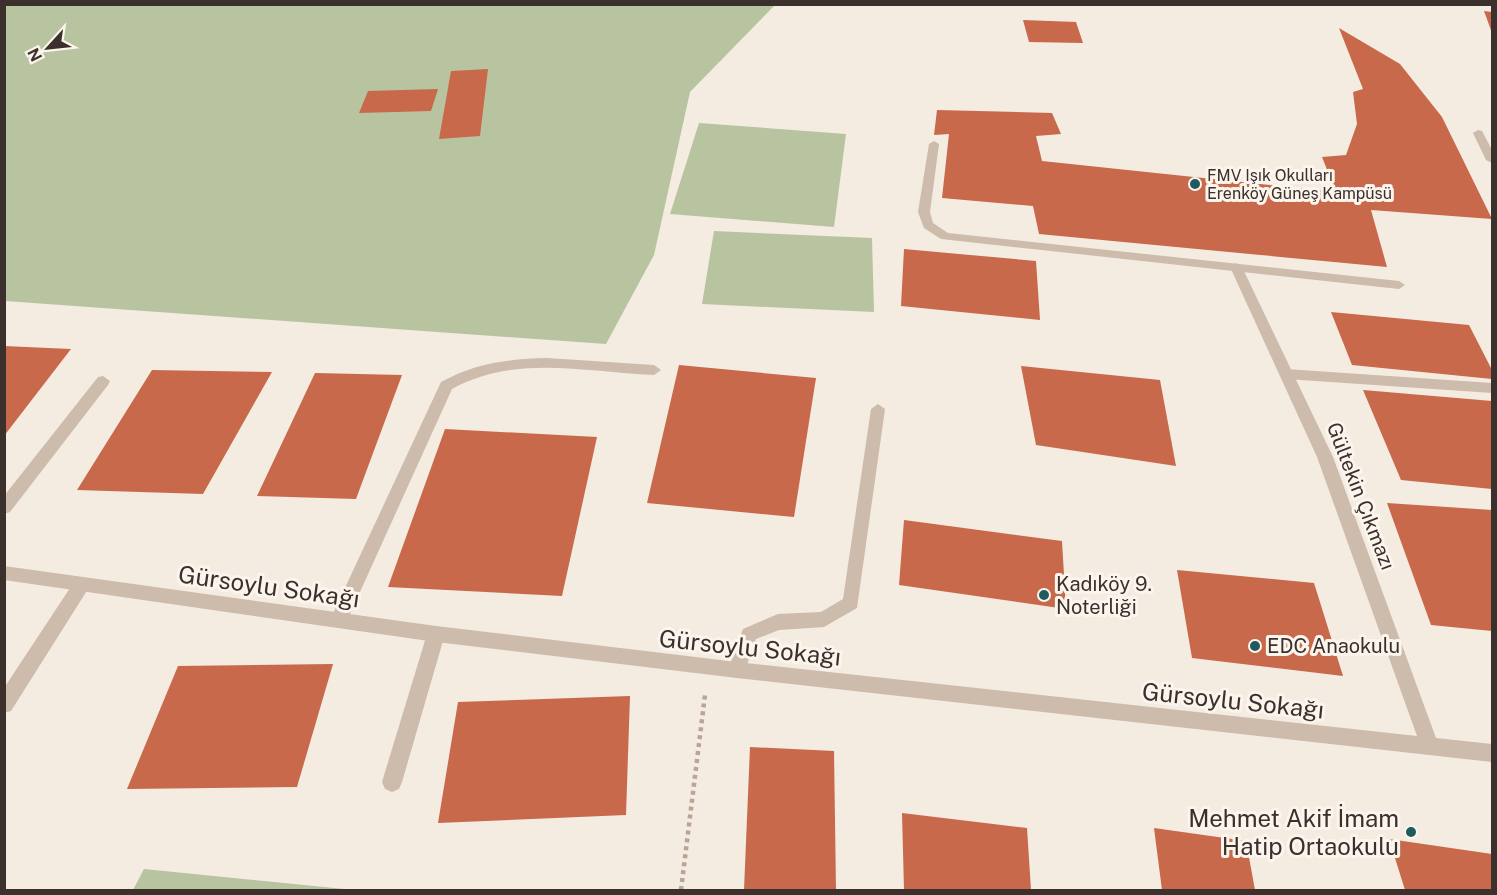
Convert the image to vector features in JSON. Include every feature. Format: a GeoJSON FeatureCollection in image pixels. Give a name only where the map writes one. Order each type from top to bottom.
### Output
{"type":"FeatureCollection","features":[{"type":"Feature","properties":{"kind":"street"},"geometry":{"type":"LineString","coordinates":[[1478,133],[1492,160]]}},
{"type":"Feature","properties":{"kind":"street"},"geometry":{"type":"LineString","coordinates":[[934,144],[924,212],[928,225],[945,236],[1399,285]]}},
{"type":"Feature","properties":{"kind":"street","name":"Gültekin Çıkmazı"},"geometry":{"type":"LineString","coordinates":[[1236,267],[1322,450],[1345,506],[1430,746]]}},
{"type":"Feature","properties":{"kind":"street"},"geometry":{"type":"LineString","coordinates":[[339,620],[446,386],[460,375],[508,365],[552,362],[654,370]]}},
{"type":"Feature","properties":{"kind":"street"},"geometry":{"type":"LineString","coordinates":[[1286,374],[1492,388]]}},
{"type":"Feature","properties":{"kind":"street"},"geometry":{"type":"LineString","coordinates":[[4,508],[103,381]]}},
{"type":"Feature","properties":{"kind":"street"},"geometry":{"type":"LineString","coordinates":[[737,670],[749,634],[778,622],[824,620],[851,603],[878,409]]}},
{"type":"Feature","properties":{"kind":"street","name":"Gürsoylu Sokağı"},"geometry":{"type":"LineString","coordinates":[[4,573],[436,634],[709,667],[1492,753]]}},
{"type":"Feature","properties":{"kind":"street"},"geometry":{"type":"LineString","coordinates":[[4,705],[82,584]]}},
{"type":"Feature","properties":{"kind":"street"},"geometry":{"type":"LineString","coordinates":[[392,782],[436,634]]}},
{"type":"Feature","properties":{"kind":"path"},"geometry":{"type":"LineString","coordinates":[[681,891],[709,667]]}},
{"type":"Feature","properties":{"kind":"green space"},"geometry":{"type":"Polygon","coordinates":[[[4,5],[775,5],[690,92],[654,255],[606,344],[5,301],[4,5]]]}},
{"type":"Feature","properties":{"kind":"green space"},"geometry":{"type":"Polygon","coordinates":[[[699,123],[846,134],[834,227],[670,214],[699,123]]]}},
{"type":"Feature","properties":{"kind":"green space"},"geometry":{"type":"Polygon","coordinates":[[[714,231],[872,238],[874,312],[702,304],[714,231]]]}},
{"type":"Feature","properties":{"kind":"green space"},"geometry":{"type":"Polygon","coordinates":[[[144,869],[354,890],[133,890],[144,869]]]}},
{"type":"Feature","properties":{"kind":"building"},"geometry":{"type":"Polygon","coordinates":[[[1484,11],[1492,12],[1492,33],[1484,11]]]}},
{"type":"Feature","properties":{"kind":"building"},"geometry":{"type":"Polygon","coordinates":[[[1023,20],[1076,22],[1083,43],[1029,42],[1023,20]]]}},
{"type":"Feature","properties":{"kind":"building"},"geometry":{"type":"Polygon","coordinates":[[[1339,28],[1400,64],[1442,117],[1492,219],[1371,210],[1387,267],[1039,234],[1033,206],[942,198],[949,134],[934,135],[937,110],[1052,113],[1061,134],[1036,136],[1042,161],[1336,192],[1322,157],[1346,155],[1357,124],[1353,92],[1363,89],[1339,28]]]}},
{"type":"Feature","properties":{"kind":"building"},"geometry":{"type":"Polygon","coordinates":[[[488,69],[480,136],[439,139],[451,71],[488,69]]]}},
{"type":"Feature","properties":{"kind":"building"},"geometry":{"type":"Polygon","coordinates":[[[438,89],[431,111],[359,113],[368,91],[438,89]]]}},
{"type":"Feature","properties":{"kind":"building"},"geometry":{"type":"Polygon","coordinates":[[[904,249],[1036,261],[1040,320],[901,306],[904,249]]]}},
{"type":"Feature","properties":{"kind":"building"},"geometry":{"type":"Polygon","coordinates":[[[1331,312],[1469,325],[1492,370],[1492,379],[1352,365],[1331,312]]]}},
{"type":"Feature","properties":{"kind":"building"},"geometry":{"type":"Polygon","coordinates":[[[4,346],[71,349],[4,436],[4,346]]]}},
{"type":"Feature","properties":{"kind":"building"},"geometry":{"type":"Polygon","coordinates":[[[679,365],[816,378],[794,517],[647,503],[679,365]]]}},
{"type":"Feature","properties":{"kind":"building"},"geometry":{"type":"Polygon","coordinates":[[[1021,366],[1160,380],[1176,466],[1036,445],[1021,366]]]}},
{"type":"Feature","properties":{"kind":"building"},"geometry":{"type":"Polygon","coordinates":[[[152,370],[272,372],[203,494],[77,490],[152,370]]]}},
{"type":"Feature","properties":{"kind":"building"},"geometry":{"type":"Polygon","coordinates":[[[315,373],[402,375],[356,499],[257,496],[315,373]]]}},
{"type":"Feature","properties":{"kind":"building"},"geometry":{"type":"Polygon","coordinates":[[[1363,390],[1492,401],[1492,489],[1401,480],[1363,390]]]}},
{"type":"Feature","properties":{"kind":"building"},"geometry":{"type":"Polygon","coordinates":[[[445,429],[597,437],[562,596],[388,587],[445,429]]]}},
{"type":"Feature","properties":{"kind":"building"},"geometry":{"type":"Polygon","coordinates":[[[1387,503],[1492,510],[1492,631],[1431,625],[1387,503]]]}},
{"type":"Feature","properties":{"kind":"building"},"geometry":{"type":"Polygon","coordinates":[[[904,520],[1062,541],[1066,609],[899,585],[904,520]]]}},
{"type":"Feature","properties":{"kind":"building"},"geometry":{"type":"Polygon","coordinates":[[[1177,570],[1314,583],[1343,676],[1192,658],[1177,570]]]}},
{"type":"Feature","properties":{"kind":"building"},"geometry":{"type":"Polygon","coordinates":[[[333,664],[297,787],[127,789],[178,666],[333,664]]]}},
{"type":"Feature","properties":{"kind":"building"},"geometry":{"type":"Polygon","coordinates":[[[630,696],[626,815],[438,823],[458,702],[630,696]]]}},
{"type":"Feature","properties":{"kind":"building"},"geometry":{"type":"Polygon","coordinates":[[[750,747],[834,751],[836,890],[744,890],[750,747]]]}},
{"type":"Feature","properties":{"kind":"building"},"geometry":{"type":"Polygon","coordinates":[[[902,813],[1027,828],[1031,890],[904,890],[902,813]]]}},
{"type":"Feature","properties":{"kind":"building"},"geometry":{"type":"Polygon","coordinates":[[[1154,828],[1246,841],[1255,890],[1162,890],[1154,828]]]}},
{"type":"Feature","properties":{"kind":"building"},"geometry":{"type":"Polygon","coordinates":[[[1389,839],[1492,854],[1492,890],[1405,890],[1389,839]]]}},
{"type":"Feature","properties":{"kind":"place","name":"FMV Işık Okulları Erenköy Güneş Kampüsü"},"geometry":{"type":"Point","coordinates":[1195,184]}},
{"type":"Feature","properties":{"kind":"place","name":"Kadıköy 9. Noterliği"},"geometry":{"type":"Point","coordinates":[1044,595]}},
{"type":"Feature","properties":{"kind":"place","name":"EDC Anaokulu"},"geometry":{"type":"Point","coordinates":[1255,646]}},
{"type":"Feature","properties":{"kind":"place","name":"Mehmet Akif İmam Hatip Ortaokulu"},"geometry":{"type":"Point","coordinates":[1411,832]}}]}
